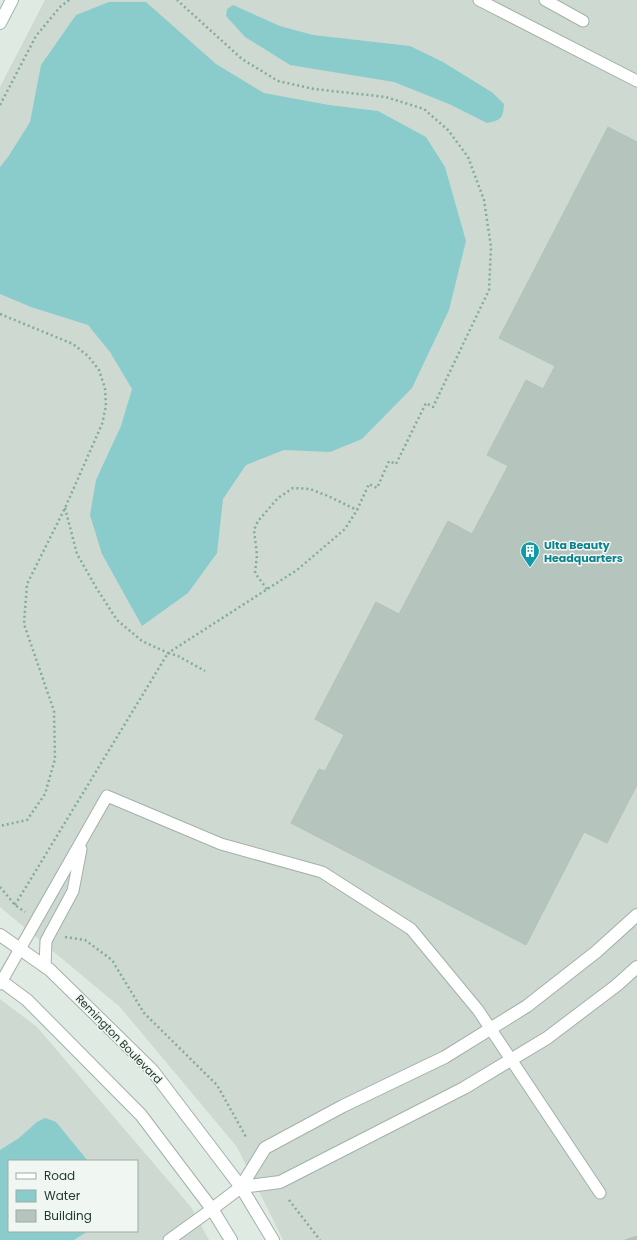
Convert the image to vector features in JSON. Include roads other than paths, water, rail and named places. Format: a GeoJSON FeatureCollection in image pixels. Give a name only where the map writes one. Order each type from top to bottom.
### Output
{"type":"FeatureCollection","features":[{"type":"Feature","properties":{"kind":"street"},"geometry":{"type":"LineString","coordinates":[[0,23],[12,0]]}},
{"type":"Feature","properties":{"kind":"street"},"geometry":{"type":"LineString","coordinates":[[212,1209],[241,1187],[265,1148],[343,1106],[445,1057],[527,1006],[584,962],[637,915]]}},
{"type":"Feature","properties":{"kind":"street","name":"Remington Boulevard"},"geometry":{"type":"LineString","coordinates":[[0,935],[45,967],[152,1070],[241,1187],[273,1240]]}},
{"type":"Feature","properties":{"kind":"street"},"geometry":{"type":"LineString","coordinates":[[241,1187],[280,1182],[464,1088],[547,1038],[617,985],[637,967]]}},
{"type":"Feature","properties":{"kind":"street"},"geometry":{"type":"LineString","coordinates":[[1,982],[27,1000],[142,1115],[212,1209],[231,1240]]}},
{"type":"Feature","properties":{"kind":"lane"},"geometry":{"type":"LineString","coordinates":[[479,0],[637,81]]}},
{"type":"Feature","properties":{"kind":"lane"},"geometry":{"type":"LineString","coordinates":[[545,0],[583,21]]}},
{"type":"Feature","properties":{"kind":"lane"},"geometry":{"type":"LineString","coordinates":[[1,982],[107,796],[221,844],[322,872],[411,929],[478,1010],[491,1028],[600,1193]]}},
{"type":"Feature","properties":{"kind":"lane"},"geometry":{"type":"LineString","coordinates":[[45,967],[46,941],[73,891],[82,840]]}},
{"type":"Feature","properties":{"kind":"lane"},"geometry":{"type":"LineString","coordinates":[[169,1240],[212,1209]]}},
{"type":"Feature","properties":{"kind":"water"},"geometry":{"type":"Polygon","coordinates":[[[109,2],[146,2],[216,64],[264,93],[329,105],[378,111],[426,137],[445,167],[466,241],[449,310],[412,388],[362,439],[330,452],[284,450],[246,465],[223,499],[217,553],[188,593],[142,626],[102,554],[90,515],[96,480],[121,426],[132,389],[110,352],[88,325],[31,307],[0,294],[0,167],[30,122],[41,65],[76,15],[109,2]]]}},
{"type":"Feature","properties":{"kind":"water"},"geometry":{"type":"Polygon","coordinates":[[[233,5],[280,26],[313,35],[410,46],[443,62],[493,93],[504,104],[502,116],[498,120],[487,123],[449,104],[394,82],[290,65],[245,37],[226,16],[227,9],[233,5]]]}},
{"type":"Feature","properties":{"kind":"water"},"geometry":{"type":"Polygon","coordinates":[[[45,1118],[56,1122],[87,1160],[8,1160],[8,1232],[86,1232],[74,1240],[0,1240],[0,1150],[19,1138],[37,1122],[45,1118]]]}},
{"type":"Feature","properties":{"kind":"place","name":"Ulta Beauty Headquarters"},"geometry":{"type":"Point","coordinates":[530,568]}}]}
